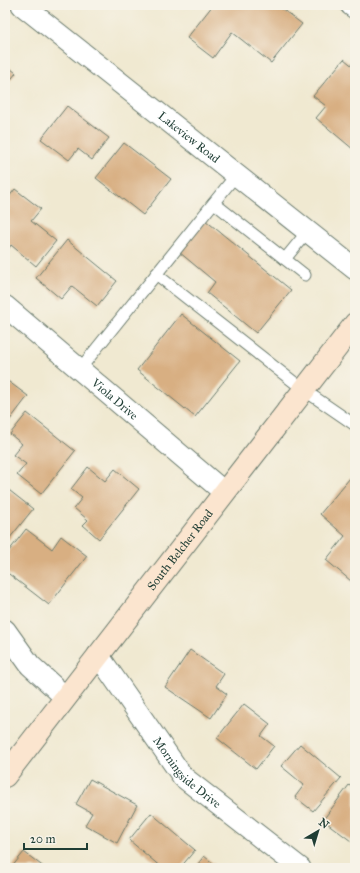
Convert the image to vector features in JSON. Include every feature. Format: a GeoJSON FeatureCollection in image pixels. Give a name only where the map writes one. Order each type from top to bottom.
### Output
{"type":"FeatureCollection","features":[{"type":"Feature","properties":{"kind":"main road","name":"South Belcher Road"},"geometry":{"type":"LineString","coordinates":[[5,776],[355,324]]}},
{"type":"Feature","properties":{"kind":"street","name":"Lakeview Road"},"geometry":{"type":"LineString","coordinates":[[22,5],[355,269]]}},
{"type":"Feature","properties":{"kind":"street"},"geometry":{"type":"LineString","coordinates":[[351,5],[355,8]]}},
{"type":"Feature","properties":{"kind":"street","name":"Viola Drive"},"geometry":{"type":"LineString","coordinates":[[5,306],[224,492]]}},
{"type":"Feature","properties":{"kind":"street"},"geometry":{"type":"LineString","coordinates":[[5,630],[30,665],[65,697]]}},
{"type":"Feature","properties":{"kind":"street","name":"Morningside Drive"},"geometry":{"type":"LineString","coordinates":[[98,655],[183,777],[300,868]]}},
{"type":"Feature","properties":{"kind":"lane"},"geometry":{"type":"LineString","coordinates":[[80,369],[236,175]]}},
{"type":"Feature","properties":{"kind":"lane"},"geometry":{"type":"LineString","coordinates":[[214,203],[305,275]]}},
{"type":"Feature","properties":{"kind":"lane"},"geometry":{"type":"LineString","coordinates":[[285,259],[307,232]]}},
{"type":"Feature","properties":{"kind":"lane"},"geometry":{"type":"LineString","coordinates":[[156,274],[304,390],[355,425]]}},
{"type":"Feature","properties":{"kind":"building"},"geometry":{"type":"Polygon","coordinates":[[[213,5],[277,5],[302,24],[271,63],[232,32],[213,58],[187,38],[213,5]]]}},
{"type":"Feature","properties":{"kind":"building"},"geometry":{"type":"Polygon","coordinates":[[[344,59],[355,68],[354,150],[316,118],[326,106],[313,96],[344,59]]]}},
{"type":"Feature","properties":{"kind":"building"},"geometry":{"type":"Polygon","coordinates":[[[5,64],[16,73],[5,87],[5,64]]]}},
{"type":"Feature","properties":{"kind":"building"},"geometry":{"type":"Polygon","coordinates":[[[67,106],[109,138],[92,160],[78,149],[69,160],[41,139],[67,106]]]}},
{"type":"Feature","properties":{"kind":"building"},"geometry":{"type":"Polygon","coordinates":[[[124,143],[171,179],[143,215],[96,178],[124,143]]]}},
{"type":"Feature","properties":{"kind":"building"},"geometry":{"type":"Polygon","coordinates":[[[15,189],[41,209],[31,221],[56,241],[36,266],[11,245],[5,254],[5,202],[15,189]]]}},
{"type":"Feature","properties":{"kind":"building"},"geometry":{"type":"Polygon","coordinates":[[[205,220],[291,290],[256,333],[207,293],[215,282],[179,252],[205,220]]]}},
{"type":"Feature","properties":{"kind":"building"},"geometry":{"type":"Polygon","coordinates":[[[67,240],[117,281],[97,306],[72,286],[61,299],[36,278],[67,240]]]}},
{"type":"Feature","properties":{"kind":"building"},"geometry":{"type":"Polygon","coordinates":[[[181,314],[240,361],[195,417],[137,370],[181,314]]]}},
{"type":"Feature","properties":{"kind":"building"},"geometry":{"type":"Polygon","coordinates":[[[5,379],[28,396],[9,421],[5,418],[5,379]]]}},
{"type":"Feature","properties":{"kind":"building"},"geometry":{"type":"Polygon","coordinates":[[[27,413],[75,451],[41,494],[17,475],[26,464],[13,455],[22,444],[10,434],[27,413]]]}},
{"type":"Feature","properties":{"kind":"building"},"geometry":{"type":"Polygon","coordinates":[[[88,467],[105,481],[115,469],[139,489],[99,539],[83,525],[88,520],[74,508],[82,498],[71,489],[88,467]]]}},
{"type":"Feature","properties":{"kind":"building"},"geometry":{"type":"Polygon","coordinates":[[[350,478],[355,482],[355,576],[351,581],[326,560],[345,536],[320,514],[350,478]]]}},
{"type":"Feature","properties":{"kind":"building"},"geometry":{"type":"Polygon","coordinates":[[[5,487],[33,509],[5,544],[5,487]]]}},
{"type":"Feature","properties":{"kind":"building"},"geometry":{"type":"Polygon","coordinates":[[[26,529],[52,549],[61,536],[87,556],[49,605],[5,571],[5,556],[26,529]]]}},
{"type":"Feature","properties":{"kind":"building"},"geometry":{"type":"Polygon","coordinates":[[[190,650],[224,674],[216,686],[227,694],[211,718],[165,687],[190,650]]]}},
{"type":"Feature","properties":{"kind":"building"},"geometry":{"type":"Polygon","coordinates":[[[244,704],[270,724],[261,736],[274,746],[256,769],[217,738],[244,704]]]}},
{"type":"Feature","properties":{"kind":"building"},"geometry":{"type":"Polygon","coordinates":[[[300,744],[341,778],[313,811],[295,797],[304,785],[281,766],[300,744]]]}},
{"type":"Feature","properties":{"kind":"building"},"geometry":{"type":"Polygon","coordinates":[[[90,779],[137,805],[117,843],[85,825],[92,813],[76,804],[90,779]]]}},
{"type":"Feature","properties":{"kind":"building"},"geometry":{"type":"Polygon","coordinates":[[[349,785],[355,790],[355,844],[323,820],[349,785]]]}},
{"type":"Feature","properties":{"kind":"building"},"geometry":{"type":"Polygon","coordinates":[[[151,813],[195,850],[180,868],[162,868],[129,840],[151,813]]]}},
{"type":"Feature","properties":{"kind":"building"},"geometry":{"type":"Polygon","coordinates":[[[24,852],[45,868],[11,868],[24,852]]]}},
{"type":"Feature","properties":{"kind":"building"},"geometry":{"type":"Polygon","coordinates":[[[204,856],[219,868],[195,868],[204,856]]]}}]}
